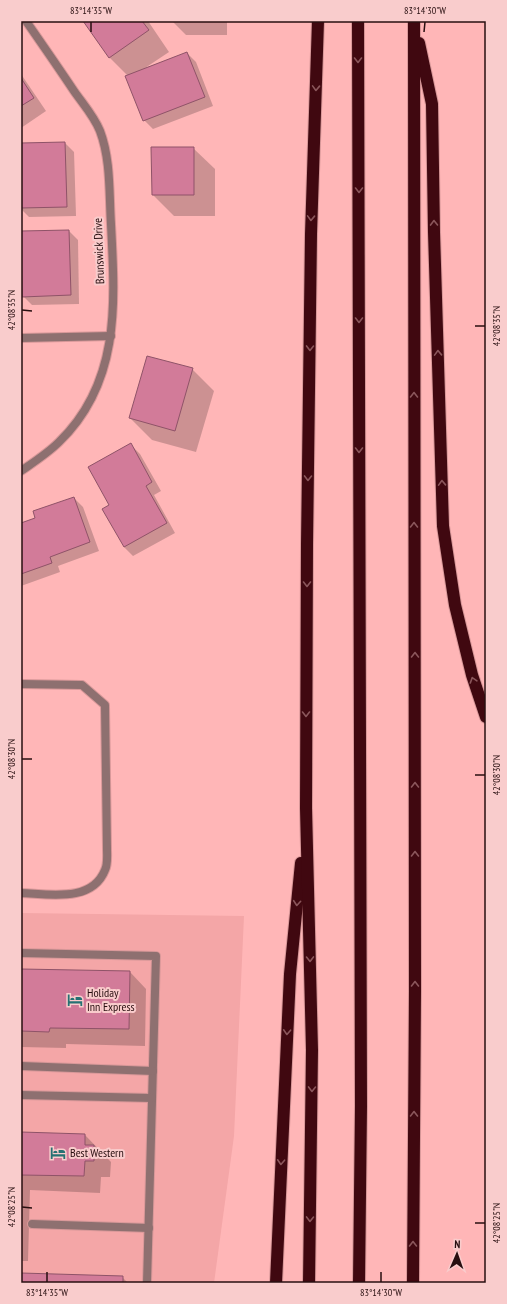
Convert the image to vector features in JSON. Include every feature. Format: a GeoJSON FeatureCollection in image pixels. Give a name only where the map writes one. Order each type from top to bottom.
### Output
{"type":"FeatureCollection","features":[{"type":"Feature","properties":{"kind":"highway"},"geometry":{"type":"LineString","coordinates":[[310,1283],[312,1050],[306,808],[307,546],[311,234],[318,21]]}},
{"type":"Feature","properties":{"kind":"highway"},"geometry":{"type":"LineString","coordinates":[[358,21],[361,1082],[359,1283]]}},
{"type":"Feature","properties":{"kind":"highway"},"geometry":{"type":"LineString","coordinates":[[414,21],[432,104],[443,526],[455,605],[472,675],[486,717]]}},
{"type":"Feature","properties":{"kind":"highway"},"geometry":{"type":"LineString","coordinates":[[413,1283],[415,991],[414,21]]}},
{"type":"Feature","properties":{"kind":"highway"},"geometry":{"type":"LineString","coordinates":[[276,1283],[290,974],[306,808]]}},
{"type":"Feature","properties":{"kind":"street","name":"Brunswick Drive"},"geometry":{"type":"LineString","coordinates":[[21,471],[40,459],[60,442],[77,422],[90,401],[101,379],[106,361],[111,336],[113,296],[113,260],[107,160],[104,143],[93,118],[26,21]]}},
{"type":"Feature","properties":{"kind":"street"},"geometry":{"type":"LineString","coordinates":[[21,338],[111,336]]}},
{"type":"Feature","properties":{"kind":"street"},"geometry":{"type":"LineString","coordinates":[[21,684],[82,685],[105,705],[108,848],[106,869],[97,882],[86,890],[73,894],[21,893]]}},
{"type":"Feature","properties":{"kind":"street"},"geometry":{"type":"LineString","coordinates":[[21,953],[156,956],[147,1283]]}},
{"type":"Feature","properties":{"kind":"street"},"geometry":{"type":"LineString","coordinates":[[21,1066],[153,1071]]}},
{"type":"Feature","properties":{"kind":"street"},"geometry":{"type":"LineString","coordinates":[[21,1095],[152,1098]]}},
{"type":"Feature","properties":{"kind":"street"},"geometry":{"type":"LineString","coordinates":[[32,1224],[148,1228]]}},
{"type":"Feature","properties":{"kind":"shaded area"},"geometry":{"type":"Polygon","coordinates":[[[21,913],[244,916],[234,1136],[214,1283],[21,1283],[21,913]]]}},
{"type":"Feature","properties":{"kind":"building"},"geometry":{"type":"Polygon","coordinates":[[[83,21],[142,21],[149,30],[109,58],[83,21]]]}},
{"type":"Feature","properties":{"kind":"building"},"geometry":{"type":"Polygon","coordinates":[[[187,52],[205,97],[143,121],[125,76],[187,52]]]}},
{"type":"Feature","properties":{"kind":"building"},"geometry":{"type":"Polygon","coordinates":[[[21,78],[34,98],[21,106],[21,78]]]}},
{"type":"Feature","properties":{"kind":"building"},"geometry":{"type":"Polygon","coordinates":[[[65,142],[67,207],[21,208],[21,143],[65,142]]]}},
{"type":"Feature","properties":{"kind":"building"},"geometry":{"type":"Polygon","coordinates":[[[151,147],[194,147],[194,195],[152,195],[151,147]]]}},
{"type":"Feature","properties":{"kind":"building"},"geometry":{"type":"Polygon","coordinates":[[[69,230],[71,295],[22,297],[21,231],[69,230]]]}},
{"type":"Feature","properties":{"kind":"building"},"geometry":{"type":"Polygon","coordinates":[[[147,356],[193,368],[175,431],[129,418],[147,356]]]}},
{"type":"Feature","properties":{"kind":"building"},"geometry":{"type":"Polygon","coordinates":[[[131,443],[152,482],[146,486],[167,523],[124,547],[102,509],[109,505],[88,467],[131,443]]]}},
{"type":"Feature","properties":{"kind":"building"},"geometry":{"type":"Polygon","coordinates":[[[74,497],[90,542],[50,557],[52,563],[21,574],[21,523],[35,518],[33,511],[74,497]]]}},
{"type":"Feature","properties":{"kind":"building","name":"Holiday Inn Express"},"geometry":{"type":"Polygon","coordinates":[[[21,969],[130,971],[129,1029],[50,1028],[49,1032],[21,1031],[21,969]]]}},
{"type":"Feature","properties":{"kind":"building","name":"Best Western"},"geometry":{"type":"Polygon","coordinates":[[[21,1132],[85,1134],[85,1145],[94,1145],[94,1161],[85,1161],[84,1176],[21,1175],[21,1132]]]}},
{"type":"Feature","properties":{"kind":"building"},"geometry":{"type":"Polygon","coordinates":[[[21,1273],[123,1276],[123,1283],[21,1283],[21,1273]]]}},
{"type":"Feature","properties":{"kind":"place","name":"Holiday Inn Express"},"geometry":{"type":"Point","coordinates":[75,1000]}},
{"type":"Feature","properties":{"kind":"place","name":"Best Western"},"geometry":{"type":"Point","coordinates":[58,1153]}}]}
